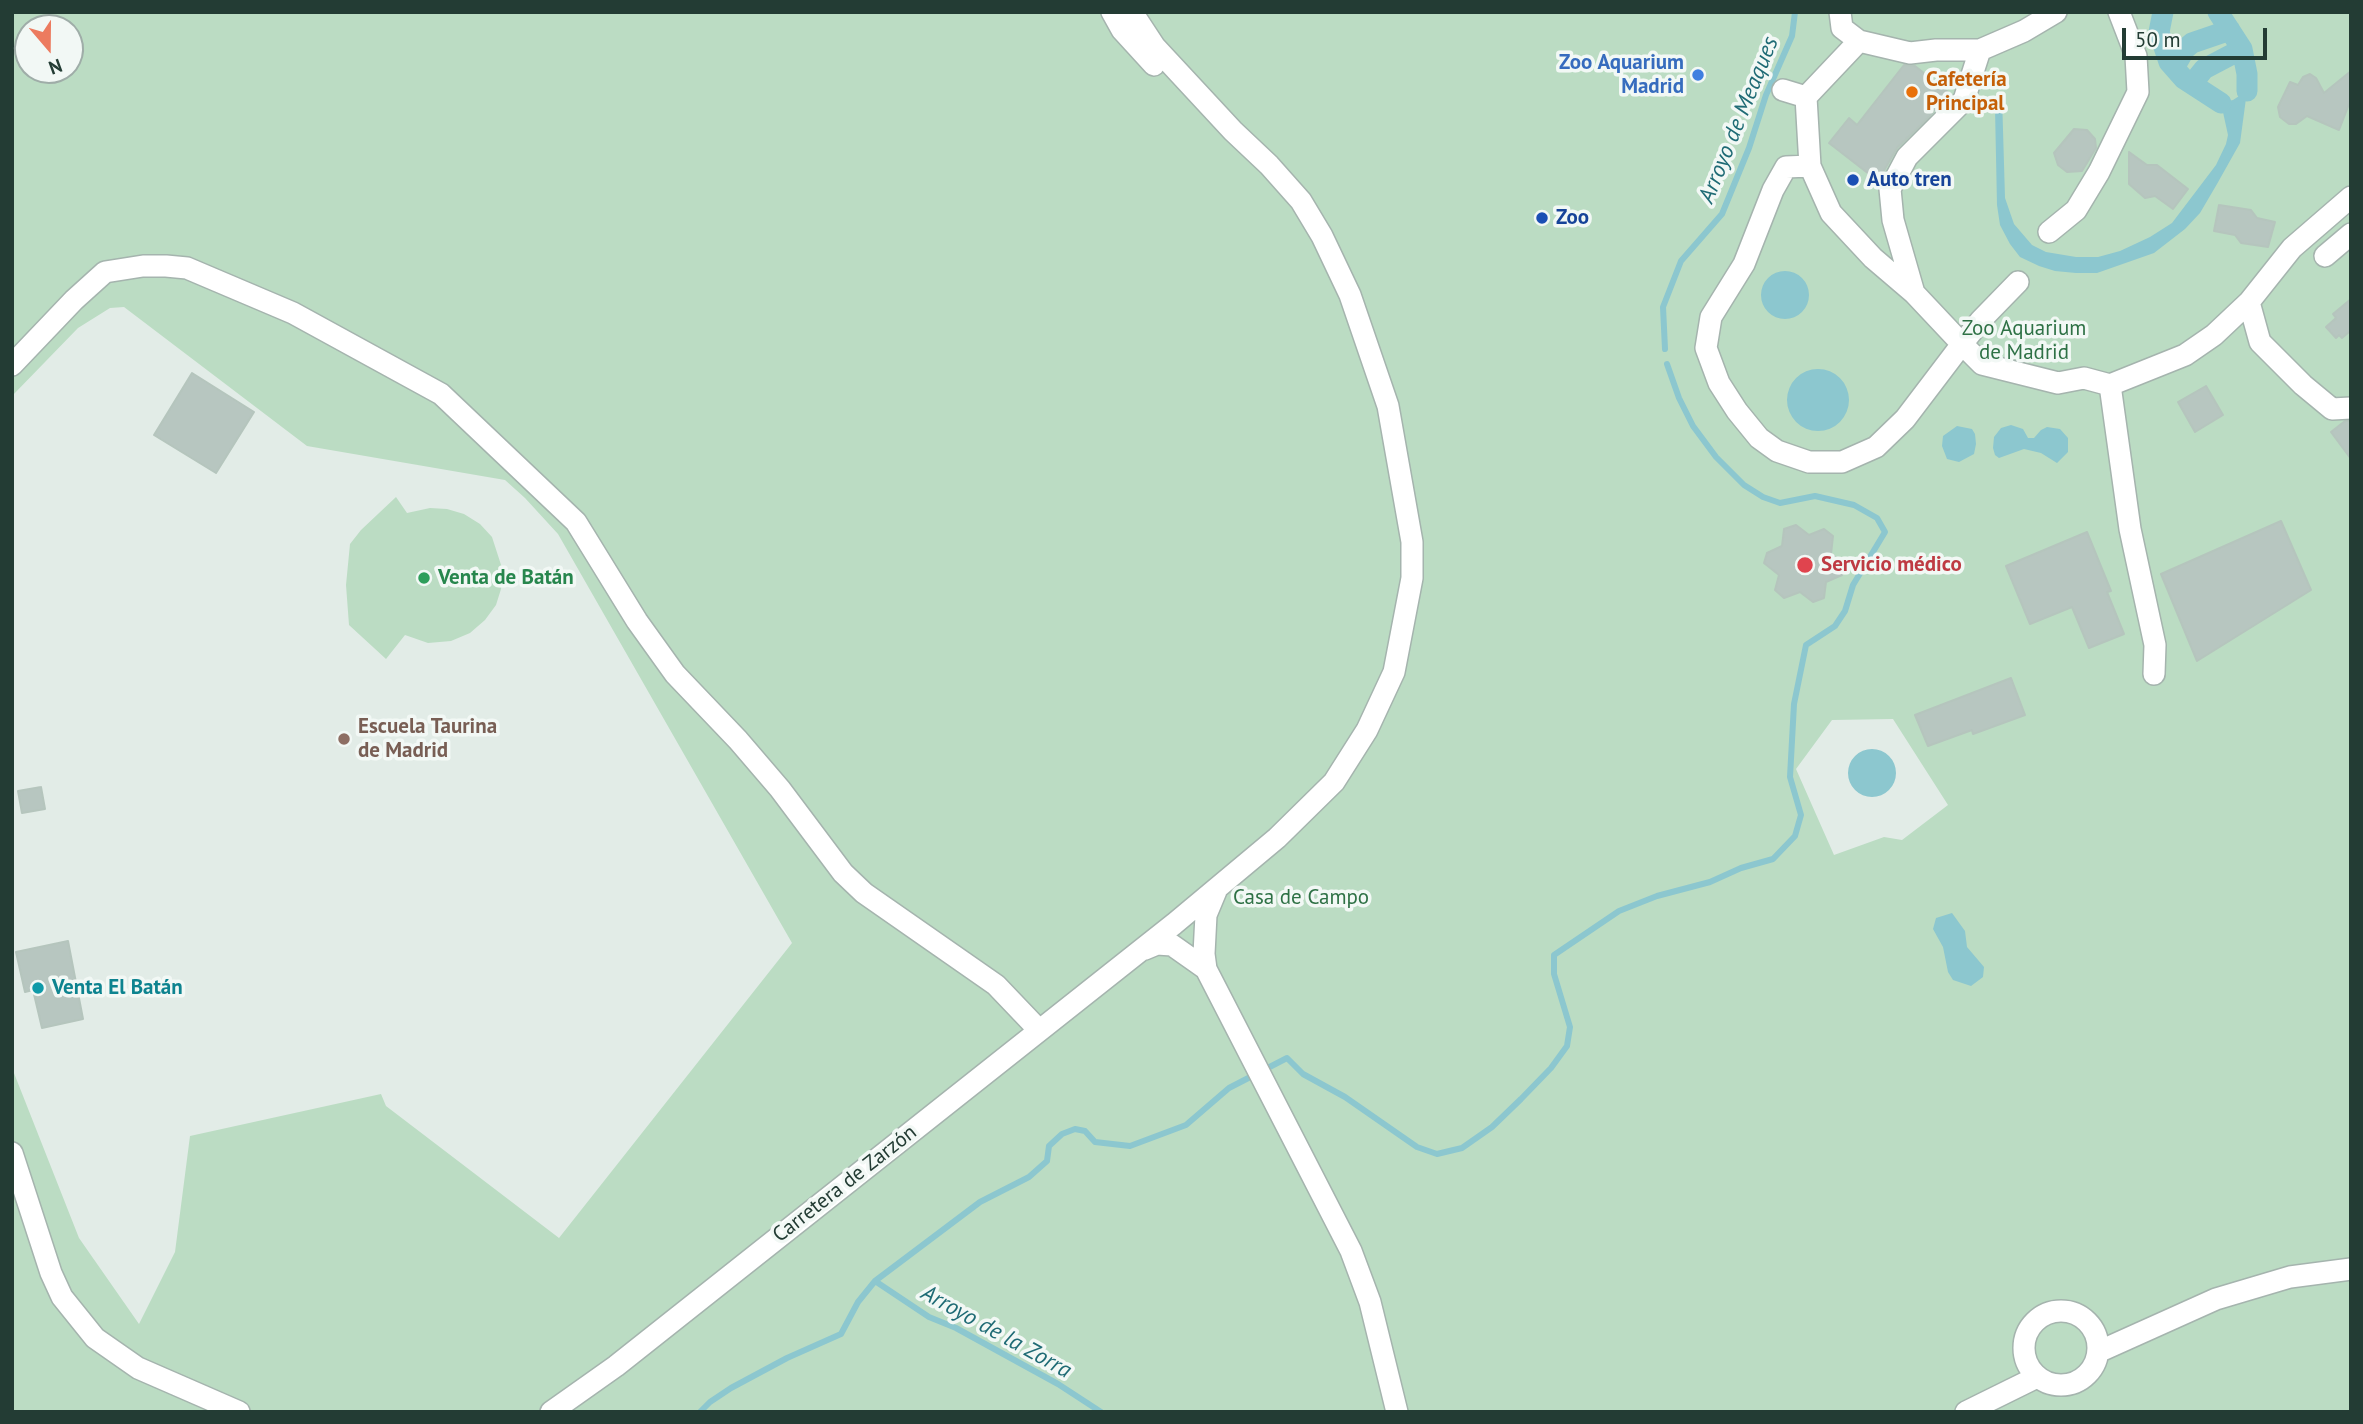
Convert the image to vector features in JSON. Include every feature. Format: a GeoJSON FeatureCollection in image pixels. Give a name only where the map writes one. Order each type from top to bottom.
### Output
{"type":"FeatureCollection","features":[{"type":"Feature","properties":{"kind":"street","name":"Carretera de Zarzón"},"geometry":{"type":"LineString","coordinates":[[1112,12],[1122,30],[1155,66],[1233,131]]}},
{"type":"Feature","properties":{"kind":"street","name":"Carretera de Zarzón"},"geometry":{"type":"LineString","coordinates":[[551,1412],[616,1366],[1038,1029],[1174,924],[1277,838],[1334,782],[1367,730],[1394,672],[1412,578],[1412,542],[1388,406],[1350,295],[1322,236],[1301,201],[1155,47],[1132,12]]}},
{"type":"Feature","properties":{"kind":"street"},"geometry":{"type":"LineString","coordinates":[[1840,12],[1842,28],[1859,41],[1910,53],[1980,50],[2024,32],[2056,12]]}},
{"type":"Feature","properties":{"kind":"street"},"geometry":{"type":"LineString","coordinates":[[2049,232],[2076,210],[2099,172],[2138,92],[2136,56],[2119,12]]}},
{"type":"Feature","properties":{"kind":"street"},"geometry":{"type":"LineString","coordinates":[[1859,41],[1806,97],[1810,166],[1831,213],[1873,258],[1914,293],[1982,364],[2058,383],[2084,378],[2110,385],[2185,355],[2214,335],[2249,302],[2292,248],[2350,199]]}},
{"type":"Feature","properties":{"kind":"street"},"geometry":{"type":"LineString","coordinates":[[1914,293],[1893,220],[1890,188],[1907,157],[1964,100],[1980,50]]}},
{"type":"Feature","properties":{"kind":"street"},"geometry":{"type":"LineString","coordinates":[[1783,90],[1806,97]]}},
{"type":"Feature","properties":{"kind":"street"},"geometry":{"type":"LineString","coordinates":[[1810,166],[1786,167],[1773,190],[1744,264],[1711,317],[1706,348],[1719,383],[1737,411],[1759,438],[1777,451],[1809,462],[1842,462],[1877,447],[1905,419],[1981,320],[2018,282]]}},
{"type":"Feature","properties":{"kind":"street"},"geometry":{"type":"LineString","coordinates":[[2325,256],[2351,234]]}},
{"type":"Feature","properties":{"kind":"street"},"geometry":{"type":"LineString","coordinates":[[12,365],[74,300],[105,272],[143,266],[166,266],[187,268],[293,313],[442,394],[576,522],[637,621],[675,674],[780,789],[843,873],[864,893],[996,985],[1038,1029]]}},
{"type":"Feature","properties":{"kind":"street"},"geometry":{"type":"LineString","coordinates":[[2249,302],[2260,342],[2303,385],[2332,409],[2351,408]]}},
{"type":"Feature","properties":{"kind":"street"},"geometry":{"type":"LineString","coordinates":[[2214,335],[2260,342]]}},
{"type":"Feature","properties":{"kind":"street"},"geometry":{"type":"LineString","coordinates":[[2110,385],[2130,529],[2155,645],[2154,674]]}},
{"type":"Feature","properties":{"kind":"street","name":"Carretera de Zarzón"},"geometry":{"type":"LineString","coordinates":[[1137,952],[1166,943],[1205,962],[1206,915],[1218,888]]}},
{"type":"Feature","properties":{"kind":"street"},"geometry":{"type":"LineString","coordinates":[[1174,924],[1182,923],[1188,927],[1242,1041],[1351,1251],[1370,1302],[1397,1412]]}},
{"type":"Feature","properties":{"kind":"street"},"geometry":{"type":"LineString","coordinates":[[12,1153],[51,1273],[62,1297],[94,1338],[138,1368],[239,1412]]}},
{"type":"Feature","properties":{"kind":"street"},"geometry":{"type":"LineString","coordinates":[[2098,1352],[2216,1299],[2290,1277],[2351,1269]]}},
{"type":"Feature","properties":{"kind":"street"},"geometry":{"type":"LineString","coordinates":[[2071,1312],[2083,1318],[2092,1328],[2098,1352],[2095,1363],[2080,1380],[2068,1385],[2056,1385],[2037,1377],[2027,1363],[2025,1339],[2029,1328],[2047,1314],[2071,1312]]}},
{"type":"Feature","properties":{"kind":"street"},"geometry":{"type":"LineString","coordinates":[[578,1412],[616,1366]]}},
{"type":"Feature","properties":{"kind":"street"},"geometry":{"type":"LineString","coordinates":[[1966,1412],[2037,1377]]}},
{"type":"Feature","properties":{"kind":"green space","name":"Casa de Campo"},"geometry":{"type":"Polygon","coordinates":[[[12,12],[2351,12],[2351,1412],[12,1412],[12,1068],[79,1238],[139,1324],[175,1252],[190,1136],[381,1094],[386,1106],[559,1238],[792,943],[558,534],[505,480],[307,446],[124,307],[110,308],[78,328],[12,396],[12,12]],[[1893,719],[1832,720],[1796,769],[1834,855],[1884,837],[1902,840],[1948,805],[1893,719]]]}},
{"type":"Feature","properties":{"kind":"green space","name":"Venta de Batán"},"geometry":{"type":"Polygon","coordinates":[[[396,497],[407,513],[430,508],[447,509],[464,514],[480,524],[492,537],[503,571],[496,605],[485,620],[470,633],[451,641],[428,643],[405,635],[386,659],[349,625],[346,585],[350,544],[396,497]]]}},
{"type":"Feature","properties":{"kind":"water"},"geometry":{"type":"Polygon","coordinates":[[[2247,91],[2240,143],[2217,184],[2200,213],[2185,229],[2154,253],[2097,273],[2076,273],[2039,266],[2020,257],[2010,244],[2000,225],[1997,205],[1995,108],[1998,94],[2002,96],[2005,198],[2014,224],[2032,245],[2046,252],[2076,257],[2098,257],[2120,251],[2172,223],[2216,165],[2226,144],[2228,135],[2221,103],[2233,100],[2247,91]]]}},
{"type":"Feature","properties":{"kind":"water"},"geometry":{"type":"Polygon","coordinates":[[[1785,271],[1802,278],[1809,295],[1802,312],[1785,319],[1768,312],[1761,295],[1768,278],[1785,271]]]}},
{"type":"Feature","properties":{"kind":"water"},"geometry":{"type":"Polygon","coordinates":[[[1818,369],[1840,378],[1849,400],[1840,422],[1818,431],[1796,422],[1787,400],[1796,378],[1818,369]]]}},
{"type":"Feature","properties":{"kind":"water"},"geometry":{"type":"Polygon","coordinates":[[[2011,425],[2023,429],[2028,438],[2034,438],[2047,427],[2060,429],[2068,438],[2068,452],[2057,463],[2041,453],[2024,449],[1999,458],[1993,448],[1994,437],[2001,428],[2011,425]]]}},
{"type":"Feature","properties":{"kind":"water"},"geometry":{"type":"Polygon","coordinates":[[[1957,426],[1972,429],[1976,444],[1974,454],[1959,462],[1947,459],[1942,446],[1943,436],[1957,426]]]}},
{"type":"Feature","properties":{"kind":"water"},"geometry":{"type":"Polygon","coordinates":[[[1872,749],[1889,756],[1896,773],[1889,790],[1872,797],[1855,790],[1848,773],[1855,756],[1872,749]]]}},
{"type":"Feature","properties":{"kind":"water"},"geometry":{"type":"Polygon","coordinates":[[[1952,913],[1965,931],[1967,947],[1984,967],[1983,977],[1971,986],[1953,980],[1948,972],[1943,947],[1933,929],[1936,918],[1952,913]]]}},
{"type":"Feature","properties":{"kind":"building"},"geometry":{"type":"Polygon","coordinates":[[[1904,65],[1915,66],[1948,92],[1929,117],[1897,148],[1878,181],[1829,143],[1849,118],[1857,125],[1904,65]]]}},
{"type":"Feature","properties":{"kind":"building"},"geometry":{"type":"Polygon","coordinates":[[[2351,71],[2351,99],[2339,130],[2307,116],[2296,124],[2289,124],[2280,117],[2278,107],[2290,82],[2298,85],[2303,77],[2310,74],[2316,78],[2324,93],[2351,71]]]}},
{"type":"Feature","properties":{"kind":"building"},"geometry":{"type":"Polygon","coordinates":[[[2074,129],[2087,130],[2095,139],[2096,148],[2082,171],[2067,172],[2058,165],[2054,153],[2074,129]]]}},
{"type":"Feature","properties":{"kind":"building"},"geometry":{"type":"Polygon","coordinates":[[[2129,152],[2147,165],[2157,165],[2188,189],[2173,209],[2155,196],[2145,198],[2129,184],[2129,152]]]}},
{"type":"Feature","properties":{"kind":"building"},"geometry":{"type":"Polygon","coordinates":[[[2219,205],[2251,210],[2257,218],[2275,222],[2268,247],[2241,243],[2235,235],[2214,231],[2219,205]]]}},
{"type":"Feature","properties":{"kind":"building"},"geometry":{"type":"Polygon","coordinates":[[[2351,299],[2351,334],[2349,332],[2342,338],[2339,335],[2336,338],[2326,327],[2336,318],[2333,314],[2351,299]]]}},
{"type":"Feature","properties":{"kind":"building"},"geometry":{"type":"Polygon","coordinates":[[[192,373],[254,412],[216,473],[154,435],[192,373]]]}},
{"type":"Feature","properties":{"kind":"building"},"geometry":{"type":"Polygon","coordinates":[[[2206,386],[2223,415],[2195,432],[2178,402],[2206,386]]]}},
{"type":"Feature","properties":{"kind":"building"},"geometry":{"type":"Polygon","coordinates":[[[2345,421],[2351,421],[2351,459],[2331,432],[2345,421]]]}},
{"type":"Feature","properties":{"kind":"building"},"geometry":{"type":"Polygon","coordinates":[[[2281,521],[2311,590],[2197,661],[2161,574],[2281,521]]]}},
{"type":"Feature","properties":{"kind":"building"},"geometry":{"type":"Polygon","coordinates":[[[1796,525],[1809,535],[1824,529],[1833,536],[1831,554],[1844,563],[1842,575],[1826,582],[1824,598],[1813,602],[1800,592],[1784,598],[1775,590],[1779,575],[1764,563],[1767,553],[1782,546],[1784,529],[1796,525]]]}},
{"type":"Feature","properties":{"kind":"building"},"geometry":{"type":"Polygon","coordinates":[[[2087,532],[2111,591],[2107,592],[2124,634],[2089,648],[2072,607],[2030,624],[2006,566],[2087,532]]]}},
{"type":"Feature","properties":{"kind":"building"},"geometry":{"type":"Polygon","coordinates":[[[2011,678],[2025,715],[1973,734],[1972,730],[1928,746],[1915,715],[2011,678]]]}},
{"type":"Feature","properties":{"kind":"building"},"geometry":{"type":"Polygon","coordinates":[[[41,787],[45,809],[22,813],[18,791],[41,787]]]}},
{"type":"Feature","properties":{"kind":"building","name":"Venta El Batán"},"geometry":{"type":"Polygon","coordinates":[[[68,941],[83,1019],[42,1028],[33,990],[25,992],[16,952],[68,941]]]}},
{"type":"Feature","properties":{"kind":"waterway","name":"Arroyo de Meaques"},"geometry":{"type":"LineString","coordinates":[[1665,349],[1663,307],[1681,261],[1722,214],[1749,148],[1766,95],[1792,36],[1795,12]]}},
{"type":"Feature","properties":{"kind":"waterway"},"geometry":{"type":"LineString","coordinates":[[2163,12],[2159,32],[2169,62],[2184,79],[2221,103]]}},
{"type":"Feature","properties":{"kind":"waterway"},"geometry":{"type":"LineString","coordinates":[[2218,12],[2242,49],[2247,91]]}},
{"type":"Feature","properties":{"kind":"waterway"},"geometry":{"type":"LineString","coordinates":[[2174,68],[2185,49],[2192,43],[2230,30]]}},
{"type":"Feature","properties":{"kind":"waterway"},"geometry":{"type":"LineString","coordinates":[[2192,84],[2204,69],[2242,49]]}},
{"type":"Feature","properties":{"kind":"waterway"},"geometry":{"type":"LineString","coordinates":[[700,1412],[731,1388],[787,1358],[841,1334],[858,1302],[875,1281],[980,1202],[1029,1177],[1047,1161],[1049,1146],[1062,1134],[1075,1129],[1085,1131],[1095,1142],[1130,1146],[1186,1125],[1229,1088],[1287,1058],[1303,1074],[1345,1097],[1417,1147],[1437,1154],[1462,1148],[1492,1127],[1521,1099],[1551,1068],[1567,1046],[1570,1027],[1554,974],[1554,955],[1619,911],[1773,859],[1795,836],[1801,815],[1790,777],[1794,704],[1806,645],[1835,626],[1845,611],[1853,585],[1885,532],[1877,518],[1854,505],[1815,496],[1780,503],[1763,497],[1744,485],[1716,457],[1693,426],[1667,364]]}},
{"type":"Feature","properties":{"kind":"waterway","name":"Arroyo de la Zorra"},"geometry":{"type":"LineString","coordinates":[[875,1281],[929,1317],[956,1328],[1058,1384],[1101,1412]]}},
{"type":"Feature","properties":{"kind":"place","name":"Zoo Aquarium Madrid"},"geometry":{"type":"Point","coordinates":[1698,75]}},
{"type":"Feature","properties":{"kind":"place","name":"Cafetería Principal"},"geometry":{"type":"Point","coordinates":[1912,92]}},
{"type":"Feature","properties":{"kind":"place","name":"Auto tren"},"geometry":{"type":"Point","coordinates":[1853,180]}},
{"type":"Feature","properties":{"kind":"place","name":"Zoo"},"geometry":{"type":"Point","coordinates":[1542,218]}},
{"type":"Feature","properties":{"kind":"place","name":"Servicio médico"},"geometry":{"type":"Point","coordinates":[1805,565]}},
{"type":"Feature","properties":{"kind":"place","name":"Venta de Batán"},"geometry":{"type":"Point","coordinates":[424,578]}},
{"type":"Feature","properties":{"kind":"place","name":"Escuela Taurina de Madrid"},"geometry":{"type":"Point","coordinates":[344,739]}},
{"type":"Feature","properties":{"kind":"place","name":"Venta El Batán"},"geometry":{"type":"Point","coordinates":[38,988]}},
{"type":"Feature","properties":{"kind":"park label","name":"Zoo Aquarium de Madrid"},"geometry":{"type":"Point","coordinates":[2024,341]}}]}
